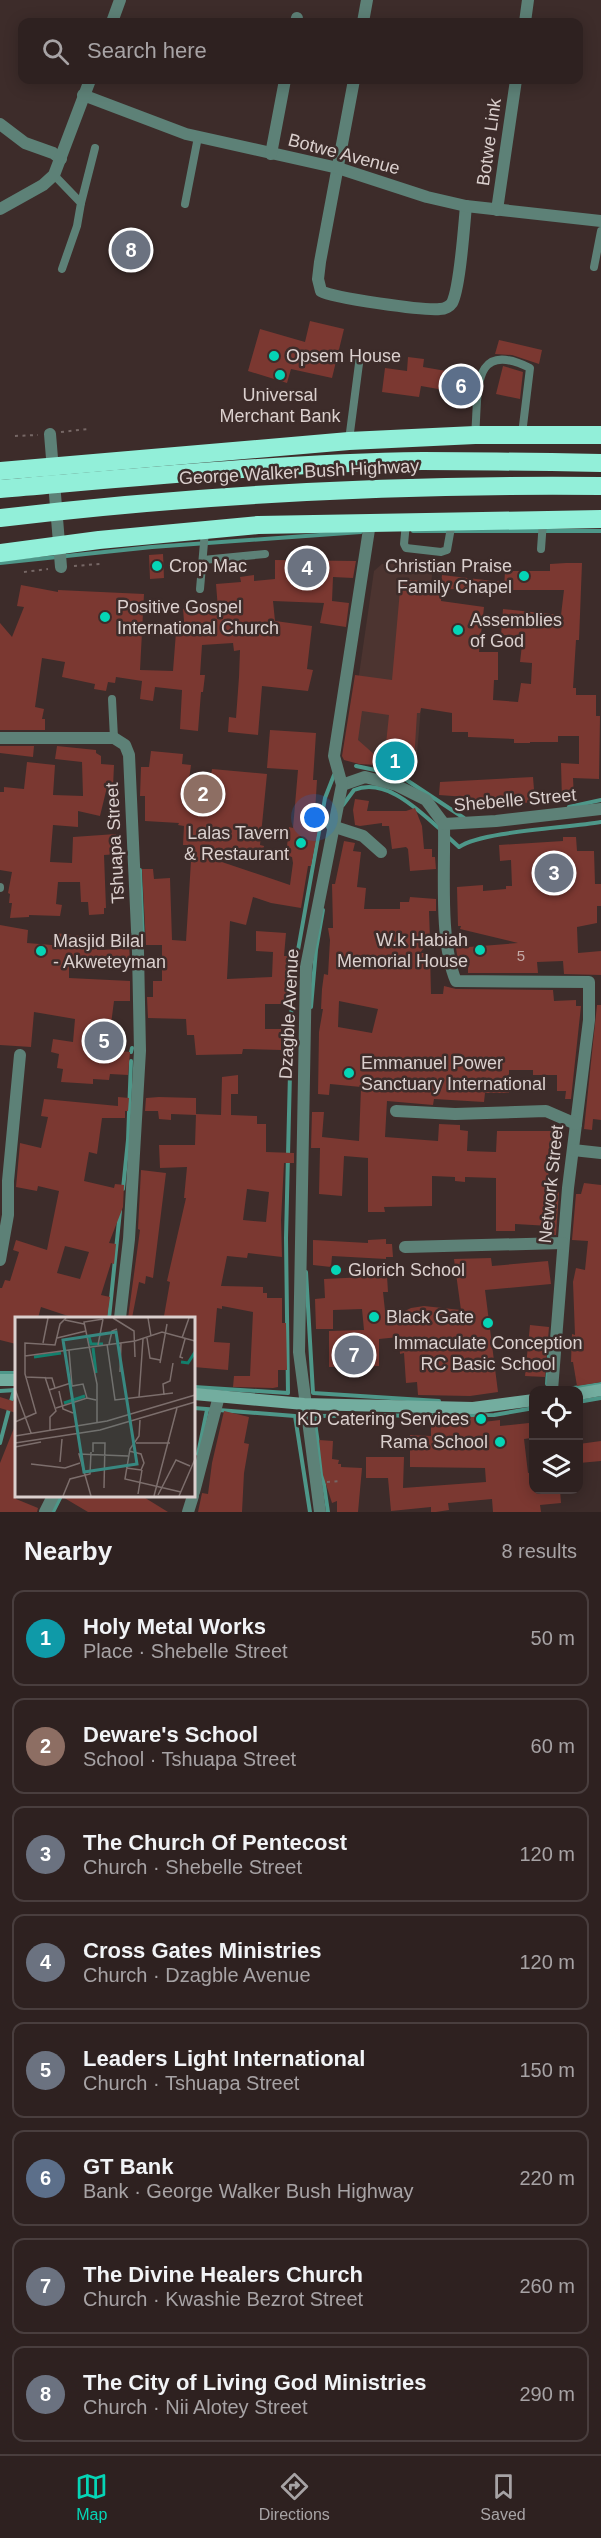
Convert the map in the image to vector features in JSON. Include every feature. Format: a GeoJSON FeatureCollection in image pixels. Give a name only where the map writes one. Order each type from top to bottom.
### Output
{"type":"FeatureCollection","features":[{"type":"Feature","properties":{"kind":"highway"},"geometry":{"type":"LineString","coordinates":[[0,471],[349,441],[475,435],[601,435]]}},
{"type":"Feature","properties":{"kind":"highway","name":"George Walker Bush Highway"},"geometry":{"type":"LineString","coordinates":[[0,489],[214,471],[359,463],[422,461],[601,463]]}},
{"type":"Feature","properties":{"kind":"highway","name":"George Walker Bush Highway"},"geometry":{"type":"LineString","coordinates":[[0,518],[96,507],[325,489],[513,485],[601,486]]}},
{"type":"Feature","properties":{"kind":"highway"},"geometry":{"type":"LineString","coordinates":[[0,553],[258,525],[601,519]]}},
{"type":"Feature","properties":{"kind":"street"},"geometry":{"type":"LineString","coordinates":[[113,18],[120,0]]}},
{"type":"Feature","properties":{"kind":"street"},"geometry":{"type":"LineString","coordinates":[[364,18],[367,0]]}},
{"type":"Feature","properties":{"kind":"street"},"geometry":{"type":"LineString","coordinates":[[526,18],[528,0]]}},
{"type":"Feature","properties":{"kind":"street"},"geometry":{"type":"LineString","coordinates":[[0,209],[43,185],[54,175],[62,159],[88,84]]}},
{"type":"Feature","properties":{"kind":"street"},"geometry":{"type":"LineString","coordinates":[[271,154],[284,84]]}},
{"type":"Feature","properties":{"kind":"street"},"geometry":{"type":"LineString","coordinates":[[353,84],[318,286],[326,294],[400,305],[447,308],[452,303],[455,289],[466,206]]}},
{"type":"Feature","properties":{"kind":"street","name":"Botwe Link"},"geometry":{"type":"LineString","coordinates":[[497,210],[515,84]]}},
{"type":"Feature","properties":{"kind":"street","name":"Botwe Avenue"},"geometry":{"type":"LineString","coordinates":[[84,95],[198,137],[338,168],[466,206],[601,220]]}},
{"type":"Feature","properties":{"kind":"street"},"geometry":{"type":"LineString","coordinates":[[0,124],[7,127],[25,143],[53,153],[62,159]]}},
{"type":"Feature","properties":{"kind":"street"},"geometry":{"type":"LineString","coordinates":[[50,434],[61,567]]}},
{"type":"Feature","properties":{"kind":"street","name":"Dzagble Avenue"},"geometry":{"type":"LineString","coordinates":[[320,1512],[304,1404],[299,1352],[306,967],[332,826],[342,785],[334,756],[369,523]]}},
{"type":"Feature","properties":{"kind":"street"},"geometry":{"type":"LineString","coordinates":[[0,738],[114,738]]}},
{"type":"Feature","properties":{"kind":"street","name":"Tshuapa Street"},"geometry":{"type":"LineString","coordinates":[[114,738],[125,745],[129,755],[140,1051],[129,1239],[120,1317]]}},
{"type":"Feature","properties":{"kind":"street","name":"Shebelle Street"},"geometry":{"type":"LineString","coordinates":[[342,785],[365,777],[396,785],[426,800],[444,824],[496,821],[601,809]]}},
{"type":"Feature","properties":{"kind":"street","name":"Network Street"},"geometry":{"type":"LineString","coordinates":[[444,824],[446,943],[450,967],[456,981],[589,982],[595,1019],[576,1124],[563,1243],[552,1386]]}},
{"type":"Feature","properties":{"kind":"street"},"geometry":{"type":"LineString","coordinates":[[332,826],[363,836],[381,852]]}},
{"type":"Feature","properties":{"kind":"street"},"geometry":{"type":"LineString","coordinates":[[0,1260],[8,1215],[8,1181],[20,1054]]}},
{"type":"Feature","properties":{"kind":"street"},"geometry":{"type":"LineString","coordinates":[[396,1111],[479,1114],[546,1111],[576,1124]]}},
{"type":"Feature","properties":{"kind":"street"},"geometry":{"type":"LineString","coordinates":[[573,1150],[601,1153]]}},
{"type":"Feature","properties":{"kind":"street"},"geometry":{"type":"LineString","coordinates":[[405,1247],[563,1243]]}},
{"type":"Feature","properties":{"kind":"street"},"geometry":{"type":"LineString","coordinates":[[583,1393],[601,1390]]}},
{"type":"Feature","properties":{"kind":"street"},"geometry":{"type":"LineString","coordinates":[[195,1394],[304,1404],[473,1408],[529,1401]]}},
{"type":"Feature","properties":{"kind":"street"},"geometry":{"type":"LineString","coordinates":[[195,1486],[219,1396]]}},
{"type":"Feature","properties":{"kind":"street"},"geometry":{"type":"LineString","coordinates":[[45,1512],[52,1497]]}},
{"type":"Feature","properties":{"kind":"street"},"geometry":{"type":"LineString","coordinates":[[188,1512],[192,1497]]}},
{"type":"Feature","properties":{"kind":"lane"},"geometry":{"type":"LineString","coordinates":[[185,204],[198,137]]}},
{"type":"Feature","properties":{"kind":"lane"},"geometry":{"type":"LineString","coordinates":[[62,269],[77,226],[95,148]]}},
{"type":"Feature","properties":{"kind":"lane"},"geometry":{"type":"LineString","coordinates":[[54,175],[81,203]]}},
{"type":"Feature","properties":{"kind":"lane"},"geometry":{"type":"LineString","coordinates":[[594,267],[601,231]]}},
{"type":"Feature","properties":{"kind":"lane"},"geometry":{"type":"LineString","coordinates":[[349,441],[360,356]]}},
{"type":"Feature","properties":{"kind":"lane"},"geometry":{"type":"LineString","coordinates":[[475,435],[482,372],[488,362],[496,359],[522,364],[530,368],[522,435]]}},
{"type":"Feature","properties":{"kind":"lane"},"geometry":{"type":"LineString","coordinates":[[542,549],[543,520]]}},
{"type":"Feature","properties":{"kind":"lane"},"geometry":{"type":"LineString","coordinates":[[406,521],[404,544],[406,548],[441,552],[447,550],[452,521]]}},
{"type":"Feature","properties":{"kind":"lane"},"geometry":{"type":"LineString","coordinates":[[200,588],[205,529]]}},
{"type":"Feature","properties":{"kind":"lane"},"geometry":{"type":"LineString","coordinates":[[202,560],[265,554]]}},
{"type":"Feature","properties":{"kind":"lane"},"geometry":{"type":"LineString","coordinates":[[112,699],[114,738]]}},
{"type":"Feature","properties":{"kind":"shaded area"},"geometry":{"type":"Polygon","coordinates":[[[433,563],[417,754],[359,753],[349,744],[374,571],[382,564],[433,563]]]}},
{"type":"Feature","properties":{"kind":"building"},"geometry":{"type":"Polygon","coordinates":[[[310,321],[344,329],[332,378],[291,369],[287,383],[248,371],[260,329],[305,342],[310,321]]]}},
{"type":"Feature","properties":{"kind":"building"},"geometry":{"type":"Polygon","coordinates":[[[499,340],[542,350],[539,364],[512,355],[495,354],[499,340]]]}},
{"type":"Feature","properties":{"kind":"building"},"geometry":{"type":"Polygon","coordinates":[[[408,357],[424,359],[423,367],[475,376],[472,395],[462,394],[452,397],[444,390],[421,386],[419,397],[382,392],[385,368],[407,371],[408,357]]]}},
{"type":"Feature","properties":{"kind":"building"},"geometry":{"type":"Polygon","coordinates":[[[503,366],[523,372],[520,399],[496,394],[503,366]]]}},
{"type":"Feature","properties":{"kind":"building","name":"Crop Mac"},"geometry":{"type":"Polygon","coordinates":[[[163,554],[164,578],[150,579],[149,555],[163,554]]]}},
{"type":"Feature","properties":{"kind":"building"},"geometry":{"type":"Polygon","coordinates":[[[275,560],[356,561],[353,578],[333,577],[332,601],[349,603],[346,627],[320,623],[324,603],[273,601],[275,621],[312,626],[307,669],[313,670],[308,691],[262,686],[258,735],[228,732],[229,717],[236,718],[239,677],[240,650],[234,651],[233,643],[202,645],[200,675],[205,675],[203,692],[201,692],[198,731],[180,729],[182,690],[155,687],[153,701],[140,699],[142,681],[116,677],[115,683],[108,682],[106,691],[94,689],[95,684],[62,677],[65,662],[42,658],[35,707],[44,709],[42,719],[45,719],[45,730],[0,730],[0,623],[12,637],[24,607],[17,606],[21,585],[58,592],[58,590],[144,594],[140,670],[173,671],[176,632],[185,633],[183,609],[218,609],[216,584],[241,582],[240,577],[254,575],[254,581],[275,579],[275,560]]]}},
{"type":"Feature","properties":{"kind":"building"},"geometry":{"type":"Polygon","coordinates":[[[582,563],[579,640],[576,640],[573,688],[576,688],[576,695],[596,695],[596,716],[600,716],[599,779],[573,778],[574,800],[562,801],[561,763],[579,764],[579,736],[558,736],[558,742],[530,743],[514,743],[514,739],[468,737],[468,732],[452,732],[452,713],[421,708],[420,713],[417,713],[414,762],[411,767],[359,764],[344,760],[342,756],[355,675],[392,680],[401,579],[441,583],[442,575],[502,582],[502,590],[442,589],[441,601],[484,607],[479,652],[498,652],[498,680],[494,680],[493,700],[518,702],[521,683],[531,684],[532,663],[520,662],[523,636],[501,635],[503,609],[561,615],[564,590],[504,590],[505,571],[550,571],[550,564],[582,563]],[[362,711],[358,740],[384,763],[389,715],[362,711]]]}},
{"type":"Feature","properties":{"kind":"building"},"geometry":{"type":"Polygon","coordinates":[[[270,730],[316,733],[313,780],[317,780],[314,828],[318,829],[311,866],[308,866],[301,908],[271,903],[253,897],[246,925],[230,921],[227,979],[272,977],[273,952],[256,951],[256,931],[286,933],[284,956],[291,956],[290,964],[295,965],[293,994],[291,994],[290,1004],[265,1004],[265,1029],[281,1029],[281,1050],[243,1049],[242,1054],[196,1055],[194,1035],[187,1035],[186,1019],[148,1018],[147,997],[153,997],[153,981],[162,981],[162,945],[146,945],[142,869],[153,869],[154,879],[170,878],[172,940],[186,941],[192,845],[183,845],[184,826],[178,825],[179,823],[145,821],[145,796],[140,796],[141,767],[149,767],[151,751],[183,754],[182,764],[191,765],[189,780],[210,782],[212,769],[267,774],[260,845],[264,846],[263,858],[212,850],[210,858],[290,885],[293,863],[292,857],[286,856],[289,827],[293,828],[298,770],[267,768],[270,730]]]}},
{"type":"Feature","properties":{"kind":"building"},"geometry":{"type":"Polygon","coordinates":[[[0,746],[34,746],[33,757],[0,753],[0,746]]]}},
{"type":"Feature","properties":{"kind":"building"},"geometry":{"type":"Polygon","coordinates":[[[57,746],[96,750],[96,753],[101,756],[101,764],[114,765],[113,787],[107,787],[100,816],[78,811],[78,827],[53,825],[50,862],[72,863],[73,837],[116,834],[118,854],[104,855],[106,908],[104,908],[104,914],[89,915],[88,902],[81,902],[80,882],[58,882],[56,904],[62,905],[60,916],[29,915],[29,917],[10,918],[12,903],[9,903],[10,894],[8,893],[12,872],[0,870],[0,792],[4,792],[4,787],[24,789],[27,762],[55,765],[53,795],[83,796],[82,762],[55,759],[57,746]]]}},
{"type":"Feature","properties":{"kind":"building"},"geometry":{"type":"Polygon","coordinates":[[[533,777],[535,802],[467,809],[466,797],[439,795],[440,782],[533,777]]]}},
{"type":"Feature","properties":{"kind":"building"},"geometry":{"type":"Polygon","coordinates":[[[355,799],[369,801],[367,811],[406,811],[415,808],[422,826],[424,849],[432,849],[436,869],[410,871],[408,849],[406,847],[392,849],[389,826],[382,826],[382,823],[355,825],[353,810],[355,799]]]}},
{"type":"Feature","properties":{"kind":"building"},"geometry":{"type":"Polygon","coordinates":[[[563,837],[576,837],[577,851],[594,851],[595,884],[601,884],[601,906],[597,906],[597,923],[577,927],[578,953],[601,951],[601,975],[564,974],[563,961],[537,962],[538,973],[468,973],[468,961],[458,961],[456,948],[518,943],[460,929],[457,887],[483,885],[483,891],[506,889],[506,886],[512,886],[511,860],[500,861],[499,845],[563,841],[563,837]]]}},
{"type":"Feature","properties":{"kind":"building"},"geometry":{"type":"Polygon","coordinates":[[[344,841],[355,843],[353,851],[361,852],[357,887],[366,888],[364,909],[400,909],[400,902],[409,902],[410,897],[436,899],[436,911],[429,911],[430,940],[420,953],[430,953],[431,994],[443,994],[444,986],[456,989],[553,990],[554,1001],[576,1000],[576,1006],[581,1006],[571,1099],[565,1099],[566,1091],[557,1091],[557,1075],[533,1075],[533,1070],[509,1070],[509,1093],[485,1093],[484,1102],[434,1099],[433,1105],[387,1101],[385,1137],[438,1141],[439,1124],[460,1125],[460,1130],[468,1131],[467,1151],[496,1152],[497,1131],[553,1131],[554,1155],[549,1155],[548,1191],[559,1192],[556,1235],[550,1235],[550,1226],[515,1224],[515,1231],[496,1231],[496,1178],[465,1177],[465,1182],[455,1181],[455,1177],[432,1176],[432,1206],[384,1207],[385,1212],[368,1212],[368,1158],[344,1156],[342,1196],[319,1194],[320,1148],[311,1148],[312,1112],[324,1112],[322,1137],[359,1141],[361,1087],[330,1084],[329,1095],[318,1094],[322,989],[324,974],[328,975],[330,940],[328,928],[333,928],[332,884],[335,884],[344,841]],[[339,1001],[338,1027],[372,1033],[378,1009],[339,1001]]]}},
{"type":"Feature","properties":{"kind":"building"},"geometry":{"type":"Polygon","coordinates":[[[0,925],[28,930],[27,943],[52,945],[55,933],[98,938],[97,950],[122,949],[122,945],[129,944],[130,961],[69,963],[69,978],[130,981],[130,1001],[114,1001],[111,1024],[117,1024],[117,1032],[122,1033],[120,1051],[130,1052],[128,1075],[110,1074],[109,1080],[93,1079],[93,1084],[61,1082],[63,1069],[57,1068],[59,1054],[51,1052],[53,1039],[73,1042],[75,1019],[34,1012],[31,1047],[0,1045],[0,925]]]}},
{"type":"Feature","properties":{"kind":"building"},"geometry":{"type":"Polygon","coordinates":[[[597,1005],[601,1005],[601,1120],[593,1119],[592,1130],[584,1129],[597,1005]]]}},
{"type":"Feature","properties":{"kind":"building"},"geometry":{"type":"Polygon","coordinates":[[[238,1075],[238,1094],[231,1094],[231,1115],[257,1116],[257,1124],[266,1124],[266,1152],[294,1153],[294,1163],[284,1163],[282,1257],[248,1253],[247,1258],[227,1256],[221,1286],[263,1287],[263,1293],[267,1293],[267,1298],[282,1298],[282,1323],[286,1323],[287,1370],[278,1370],[278,1387],[273,1388],[233,1387],[234,1376],[250,1376],[253,1312],[222,1306],[222,1309],[217,1308],[214,1342],[230,1343],[228,1370],[195,1367],[195,1317],[164,1316],[170,1282],[167,1281],[186,1198],[184,1198],[187,1167],[160,1168],[159,1145],[195,1145],[196,1114],[221,1115],[222,1077],[238,1075]],[[247,1189],[243,1220],[266,1222],[269,1192],[247,1189]]]}},
{"type":"Feature","properties":{"kind":"building"},"geometry":{"type":"Polygon","coordinates":[[[118,1097],[129,1098],[125,1118],[102,1118],[97,1154],[89,1152],[84,1181],[114,1188],[115,1184],[124,1185],[123,1207],[109,1243],[116,1244],[114,1264],[111,1263],[101,1295],[110,1297],[107,1317],[71,1317],[41,1307],[38,1317],[15,1317],[15,1344],[0,1340],[0,1288],[5,1280],[10,1281],[19,1252],[13,1250],[16,1240],[47,1250],[59,1191],[38,1186],[37,1191],[16,1187],[20,1143],[41,1148],[48,1117],[41,1116],[44,1099],[118,1106],[118,1097]],[[65,1246],[57,1273],[80,1279],[89,1252],[65,1246]]]}},
{"type":"Feature","properties":{"kind":"building"},"geometry":{"type":"Polygon","coordinates":[[[146,1098],[196,1098],[196,1115],[171,1114],[171,1120],[159,1119],[158,1111],[145,1111],[146,1098]]]}},
{"type":"Feature","properties":{"kind":"building"},"geometry":{"type":"Polygon","coordinates":[[[141,1170],[166,1173],[153,1278],[146,1276],[145,1284],[139,1282],[132,1317],[128,1317],[140,1230],[138,1229],[141,1170]]]}},
{"type":"Feature","properties":{"kind":"building"},"geometry":{"type":"Polygon","coordinates":[[[584,1183],[601,1185],[601,1382],[577,1386],[573,1362],[571,1362],[572,1334],[575,1335],[573,1282],[576,1268],[585,1270],[588,1241],[572,1240],[576,1194],[581,1194],[584,1183]]]}},
{"type":"Feature","properties":{"kind":"building"},"geometry":{"type":"Polygon","coordinates":[[[386,1239],[386,1244],[392,1244],[393,1257],[386,1257],[386,1259],[332,1256],[331,1267],[313,1265],[313,1240],[368,1243],[368,1240],[386,1239]]]}},
{"type":"Feature","properties":{"kind":"building"},"geometry":{"type":"Polygon","coordinates":[[[491,1258],[492,1266],[548,1261],[551,1284],[485,1290],[498,1392],[470,1396],[418,1395],[417,1382],[406,1383],[404,1353],[400,1354],[399,1337],[379,1339],[379,1366],[329,1367],[329,1331],[364,1330],[362,1309],[333,1310],[333,1329],[316,1329],[315,1299],[325,1298],[324,1279],[387,1276],[388,1292],[383,1292],[386,1320],[411,1308],[424,1306],[461,1310],[454,1259],[491,1258]]]}},
{"type":"Feature","properties":{"kind":"building"},"geometry":{"type":"Polygon","coordinates":[[[530,1325],[549,1327],[545,1377],[525,1376],[530,1325]]]}},
{"type":"Feature","properties":{"kind":"building"},"geometry":{"type":"Polygon","coordinates":[[[0,1397],[15,1402],[15,1413],[0,1408],[0,1397]]]}},
{"type":"Feature","properties":{"kind":"building"},"geometry":{"type":"Polygon","coordinates":[[[224,1411],[249,1417],[244,1443],[249,1444],[244,1473],[242,1512],[198,1512],[202,1493],[208,1494],[212,1463],[224,1411]]]}},
{"type":"Feature","properties":{"kind":"building"},"geometry":{"type":"Polygon","coordinates":[[[431,1417],[483,1417],[483,1422],[500,1420],[500,1426],[529,1423],[529,1438],[524,1439],[529,1473],[529,1494],[560,1494],[561,1503],[540,1505],[541,1512],[493,1512],[492,1499],[448,1503],[449,1510],[436,1512],[431,1512],[431,1507],[391,1511],[388,1478],[366,1478],[366,1457],[404,1457],[403,1488],[486,1482],[485,1468],[410,1467],[410,1435],[431,1436],[431,1417]]]}},
{"type":"Feature","properties":{"kind":"building"},"geometry":{"type":"Polygon","coordinates":[[[15,1426],[15,1497],[38,1508],[37,1512],[0,1512],[0,1463],[15,1426]]]}},
{"type":"Feature","properties":{"kind":"building"},"geometry":{"type":"Polygon","coordinates":[[[319,1440],[333,1441],[332,1459],[339,1460],[338,1464],[341,1464],[341,1467],[362,1468],[358,1512],[337,1512],[337,1501],[332,1503],[323,1475],[319,1440]]]}},
{"type":"Feature","properties":{"kind":"building"},"geometry":{"type":"Polygon","coordinates":[[[601,1441],[601,1461],[583,1463],[583,1443],[601,1441]]]}},
{"type":"Feature","properties":{"kind":"building"},"geometry":{"type":"Polygon","coordinates":[[[63,1497],[144,1497],[168,1512],[88,1512],[63,1497]]]}},
{"type":"Feature","properties":{"kind":"waterway"},"geometry":{"type":"LineString","coordinates":[[413,531],[601,531]]}},
{"type":"Feature","properties":{"kind":"waterway"},"geometry":{"type":"LineString","coordinates":[[0,563],[152,547],[361,532]]}},
{"type":"Feature","properties":{"kind":"waterway"},"geometry":{"type":"LineString","coordinates":[[356,766],[399,775],[464,818]]}},
{"type":"Feature","properties":{"kind":"waterway"},"geometry":{"type":"LineString","coordinates":[[295,967],[325,798],[334,775]]}},
{"type":"Feature","properties":{"kind":"waterway"},"geometry":{"type":"LineString","coordinates":[[343,805],[354,790],[366,787],[378,788],[412,805],[440,829]]}},
{"type":"Feature","properties":{"kind":"waterway"},"geometry":{"type":"LineString","coordinates":[[569,807],[601,800]]}},
{"type":"Feature","properties":{"kind":"waterway"},"geometry":{"type":"LineString","coordinates":[[447,836],[459,847],[487,837],[601,822]]}},
{"type":"Feature","properties":{"kind":"waterway"},"geometry":{"type":"LineString","coordinates":[[140,870],[143,941]]}},
{"type":"Feature","properties":{"kind":"waterway"},"geometry":{"type":"LineString","coordinates":[[311,1007],[316,950],[323,910]]}},
{"type":"Feature","properties":{"kind":"waterway"},"geometry":{"type":"LineString","coordinates":[[195,1387],[288,1393],[286,1238],[292,990]]}},
{"type":"Feature","properties":{"kind":"waterway"},"geometry":{"type":"LineString","coordinates":[[131,1052],[132,1048]]}},
{"type":"Feature","properties":{"kind":"waterway"},"geometry":{"type":"LineString","coordinates":[[123,1189],[128,1140],[131,1061]]}},
{"type":"Feature","properties":{"kind":"waterway"},"geometry":{"type":"LineString","coordinates":[[109,1317],[120,1211]]}},
{"type":"Feature","properties":{"kind":"waterway"},"geometry":{"type":"LineString","coordinates":[[306,1272],[313,1393],[439,1401]]}},
{"type":"Feature","properties":{"kind":"waterway"},"geometry":{"type":"LineString","coordinates":[[547,1384],[550,1340]]}},
{"type":"Feature","properties":{"kind":"waterway"},"geometry":{"type":"LineString","coordinates":[[0,1373],[15,1373]]}},
{"type":"Feature","properties":{"kind":"waterway"},"geometry":{"type":"LineString","coordinates":[[583,1387],[601,1384]]}},
{"type":"Feature","properties":{"kind":"waterway"},"geometry":{"type":"LineString","coordinates":[[0,1443],[14,1390]]}},
{"type":"Feature","properties":{"kind":"waterway"},"geometry":{"type":"LineString","coordinates":[[0,1391],[15,1390]]}},
{"type":"Feature","properties":{"kind":"waterway"},"geometry":{"type":"LineString","coordinates":[[583,1401],[601,1398]]}},
{"type":"Feature","properties":{"kind":"waterway"},"geometry":{"type":"LineString","coordinates":[[195,1408],[295,1416],[310,1512]]}},
{"type":"Feature","properties":{"kind":"waterway"},"geometry":{"type":"LineString","coordinates":[[328,1512],[314,1416],[494,1415],[529,1409]]}},
{"type":"Feature","properties":{"kind":"waterway"},"geometry":{"type":"LineString","coordinates":[[198,1454],[207,1410]]}},
{"type":"Feature","properties":{"kind":"waterway"},"geometry":{"type":"LineString","coordinates":[[53,1512],[60,1497]]}},
{"type":"Feature","properties":{"kind":"place","name":"The City of Living God Ministries"},"geometry":{"type":"Point","coordinates":[131,250]}},
{"type":"Feature","properties":{"kind":"place","name":"Opsem House"},"geometry":{"type":"Point","coordinates":[274,356]}},
{"type":"Feature","properties":{"kind":"place","name":"Universal Merchant Bank"},"geometry":{"type":"Point","coordinates":[280,375]}},
{"type":"Feature","properties":{"kind":"place","name":"GT Bank"},"geometry":{"type":"Point","coordinates":[461,386]}},
{"type":"Feature","properties":{"kind":"place","name":"Crop Mac"},"geometry":{"type":"Point","coordinates":[157,566]}},
{"type":"Feature","properties":{"kind":"place","name":"Cross Gates Ministries"},"geometry":{"type":"Point","coordinates":[307,568]}},
{"type":"Feature","properties":{"kind":"place","name":"Christian Praise Family Chapel"},"geometry":{"type":"Point","coordinates":[524,576]}},
{"type":"Feature","properties":{"kind":"place","name":"Positive Gospel International Church"},"geometry":{"type":"Point","coordinates":[105,617]}},
{"type":"Feature","properties":{"kind":"place","name":"Assemblies of God"},"geometry":{"type":"Point","coordinates":[458,630]}},
{"type":"Feature","properties":{"kind":"place","name":"Holy Metal Works"},"geometry":{"type":"Point","coordinates":[395,761]}},
{"type":"Feature","properties":{"kind":"place","name":"Deware's School"},"geometry":{"type":"Point","coordinates":[203,794]}},
{"type":"Feature","properties":{"kind":"place","name":"Lalas Tavern & Restaurant"},"geometry":{"type":"Point","coordinates":[301,843]}},
{"type":"Feature","properties":{"kind":"place","name":"The Church Of Pentecost"},"geometry":{"type":"Point","coordinates":[554,873]}},
{"type":"Feature","properties":{"kind":"place","name":"W.k Habiah Memorial House"},"geometry":{"type":"Point","coordinates":[480,950]}},
{"type":"Feature","properties":{"kind":"place","name":"Masjid Bilal - Akweteyman"},"geometry":{"type":"Point","coordinates":[41,951]}},
{"type":"Feature","properties":{"kind":"place","name":"Leaders Light International"},"geometry":{"type":"Point","coordinates":[104,1041]}},
{"type":"Feature","properties":{"kind":"place","name":"Emmanuel Power Sanctuary International"},"geometry":{"type":"Point","coordinates":[349,1073]}},
{"type":"Feature","properties":{"kind":"place","name":"Glorich School"},"geometry":{"type":"Point","coordinates":[336,1270]}},
{"type":"Feature","properties":{"kind":"place","name":"Black Gate"},"geometry":{"type":"Point","coordinates":[374,1317]}},
{"type":"Feature","properties":{"kind":"place","name":"Immaculate Conception RC Basic School"},"geometry":{"type":"Point","coordinates":[488,1323]}},
{"type":"Feature","properties":{"kind":"place","name":"The Divine Healers Church"},"geometry":{"type":"Point","coordinates":[354,1355]}},
{"type":"Feature","properties":{"kind":"place","name":"KD Catering Services"},"geometry":{"type":"Point","coordinates":[481,1419]}},
{"type":"Feature","properties":{"kind":"place","name":"Rama School"},"geometry":{"type":"Point","coordinates":[500,1442]}}]}
